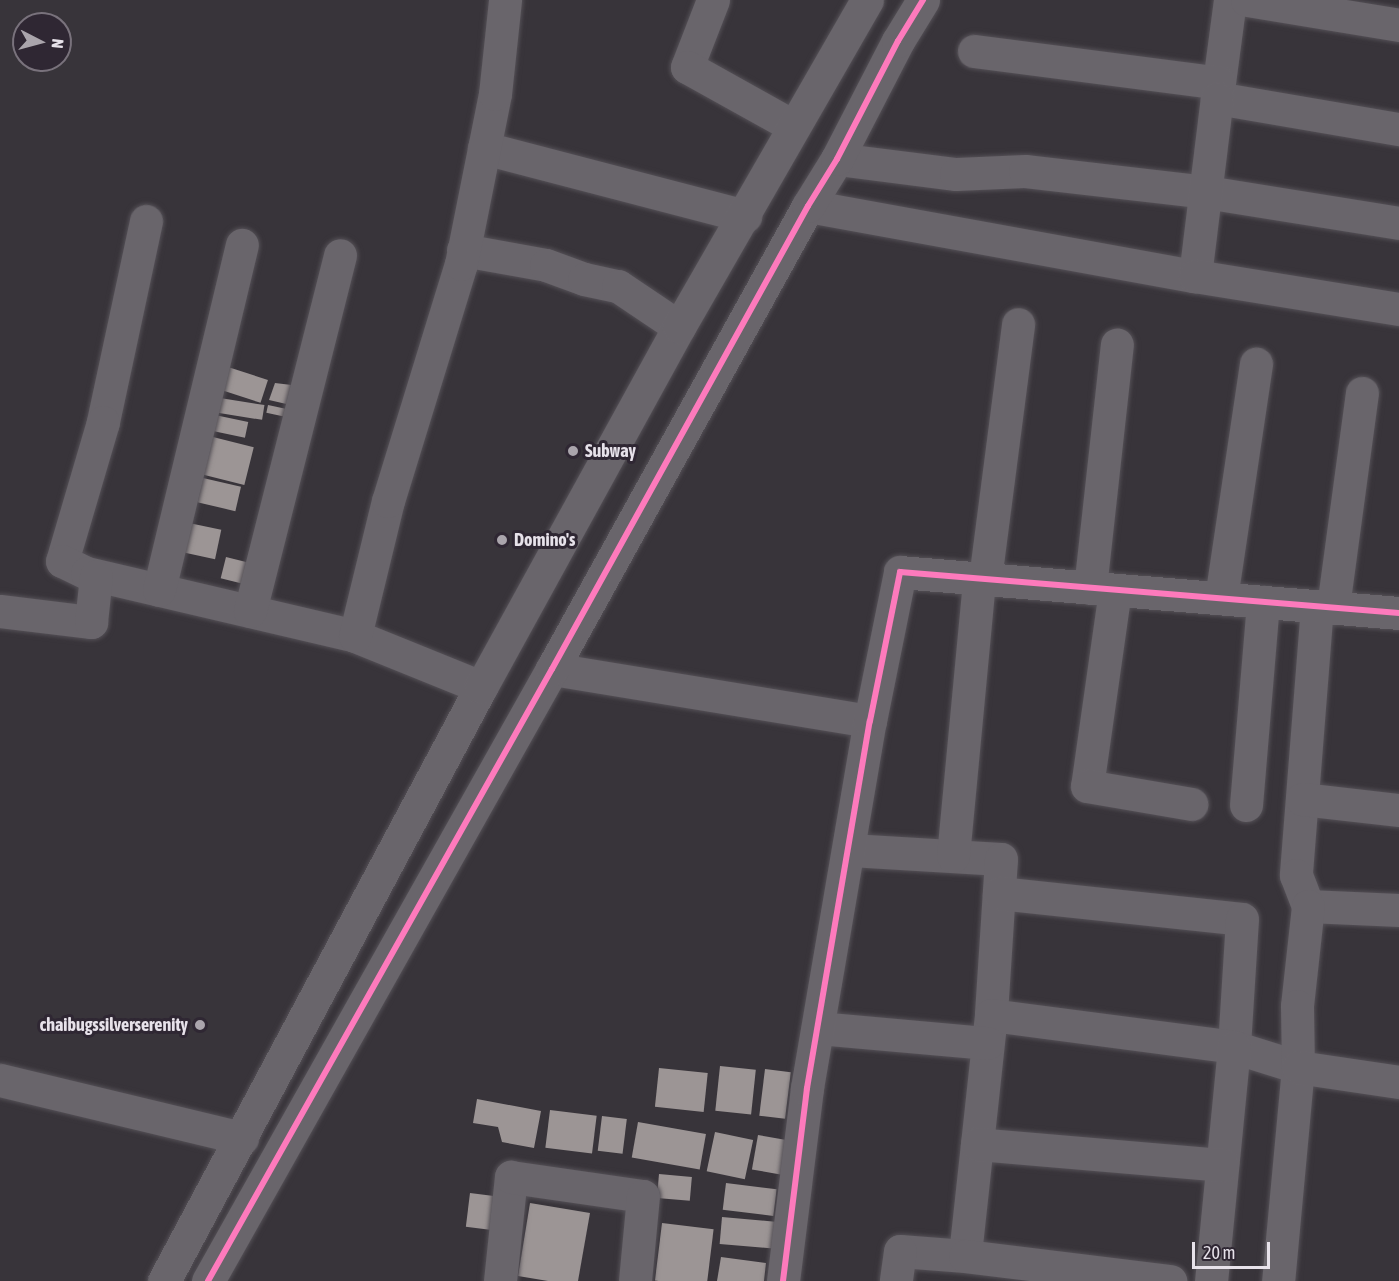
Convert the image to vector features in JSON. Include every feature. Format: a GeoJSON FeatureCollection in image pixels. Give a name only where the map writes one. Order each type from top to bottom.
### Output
{"type":"FeatureCollection","features":[{"type":"Feature","properties":{"kind":"street"},"geometry":{"type":"LineString","coordinates":[[355,636],[388,501],[463,250],[495,94],[506,0]]}},
{"type":"Feature","properties":{"kind":"street"},"geometry":{"type":"LineString","coordinates":[[712,0],[687,68],[792,126]]}},
{"type":"Feature","properties":{"kind":"street"},"geometry":{"type":"LineString","coordinates":[[164,1281],[481,687],[679,327],[745,216],[792,126],[867,0]]}},
{"type":"Feature","properties":{"kind":"street"},"geometry":{"type":"LineString","coordinates":[[208,1281],[552,669],[808,206],[837,159],[898,41],[923,0]]}},
{"type":"Feature","properties":{"kind":"street"},"geometry":{"type":"LineString","coordinates":[[1196,276],[1230,0]]}},
{"type":"Feature","properties":{"kind":"street"},"geometry":{"type":"LineString","coordinates":[[1247,0],[1399,25]]}},
{"type":"Feature","properties":{"kind":"street"},"geometry":{"type":"LineString","coordinates":[[975,51],[1218,90],[1399,129]]}},
{"type":"Feature","properties":{"kind":"street"},"geometry":{"type":"LineString","coordinates":[[484,148],[745,216]]}},
{"type":"Feature","properties":{"kind":"street"},"geometry":{"type":"LineString","coordinates":[[837,159],[956,174],[1025,171],[1206,192],[1399,223]]}},
{"type":"Feature","properties":{"kind":"street"},"geometry":{"type":"LineString","coordinates":[[808,206],[1196,276],[1399,309]]}},
{"type":"Feature","properties":{"kind":"street"},"geometry":{"type":"LineString","coordinates":[[146,221],[103,422],[62,561],[96,576],[355,636],[481,687]]}},
{"type":"Feature","properties":{"kind":"street"},"geometry":{"type":"LineString","coordinates":[[159,590],[242,245]]}},
{"type":"Feature","properties":{"kind":"street"},"geometry":{"type":"LineString","coordinates":[[463,250],[546,265],[584,279],[618,286],[679,327]]}},
{"type":"Feature","properties":{"kind":"street"},"geometry":{"type":"LineString","coordinates":[[250,612],[340,255]]}},
{"type":"Feature","properties":{"kind":"street"},"geometry":{"type":"LineString","coordinates":[[953,856],[982,579],[1018,324]]}},
{"type":"Feature","properties":{"kind":"street"},"geometry":{"type":"LineString","coordinates":[[1117,344],[1087,786],[1191,804]]}},
{"type":"Feature","properties":{"kind":"street"},"geometry":{"type":"LineString","coordinates":[[1221,598],[1256,364]]}},
{"type":"Feature","properties":{"kind":"street"},"geometry":{"type":"LineString","coordinates":[[1278,1281],[1299,1067],[1297,1006],[1308,906],[1296,875],[1302,799],[1325,607],[1362,393]]}},
{"type":"Feature","properties":{"kind":"street"},"geometry":{"type":"LineString","coordinates":[[783,1281],[807,1088],[850,850],[870,721],[900,572],[1399,613]]}},
{"type":"Feature","properties":{"kind":"street"},"geometry":{"type":"LineString","coordinates":[[1,620],[91,622],[96,576]]}},
{"type":"Feature","properties":{"kind":"street"},"geometry":{"type":"LineString","coordinates":[[1246,805],[1263,602]]}},
{"type":"Feature","properties":{"kind":"street"},"geometry":{"type":"LineString","coordinates":[[552,669],[870,721]]}},
{"type":"Feature","properties":{"kind":"street"},"geometry":{"type":"LineString","coordinates":[[1302,799],[1399,810]]}},
{"type":"Feature","properties":{"kind":"street"},"geometry":{"type":"LineString","coordinates":[[850,850],[1001,859],[989,1029],[965,1256]]}},
{"type":"Feature","properties":{"kind":"street"},"geometry":{"type":"LineString","coordinates":[[999,892],[1242,919],[1234,1047],[1211,1281]]}},
{"type":"Feature","properties":{"kind":"street"},"geometry":{"type":"LineString","coordinates":[[1308,906],[1399,910]]}},
{"type":"Feature","properties":{"kind":"street"},"geometry":{"type":"LineString","coordinates":[[819,1028],[989,1029],[1234,1047],[1299,1067],[1399,1082]]}},
{"type":"Feature","properties":{"kind":"street"},"geometry":{"type":"LineString","coordinates":[[0,1080],[242,1138]]}},
{"type":"Feature","properties":{"kind":"street"},"geometry":{"type":"LineString","coordinates":[[977,1144],[1222,1165]]}},
{"type":"Feature","properties":{"kind":"street"},"geometry":{"type":"LineString","coordinates":[[500,1281],[512,1177],[643,1196],[635,1281]]}},
{"type":"Feature","properties":{"kind":"street"},"geometry":{"type":"LineString","coordinates":[[896,1281],[900,1251],[965,1256],[1170,1281]]}},
{"type":"Feature","properties":{"kind":"building"},"geometry":{"type":"Polygon","coordinates":[[[228,367],[268,380],[261,403],[221,390],[228,367]]]}},
{"type":"Feature","properties":{"kind":"building"},"geometry":{"type":"Polygon","coordinates":[[[275,383],[300,386],[295,406],[269,400],[275,383]]]}},
{"type":"Feature","properties":{"kind":"building"},"geometry":{"type":"Polygon","coordinates":[[[220,398],[264,405],[262,420],[218,413],[220,398]]]}},
{"type":"Feature","properties":{"kind":"building"},"geometry":{"type":"Polygon","coordinates":[[[268,405],[292,410],[291,418],[266,413],[268,405]]]}},
{"type":"Feature","properties":{"kind":"building"},"geometry":{"type":"Polygon","coordinates":[[[215,415],[248,422],[245,438],[212,431],[215,415]]]}},
{"type":"Feature","properties":{"kind":"building"},"geometry":{"type":"Polygon","coordinates":[[[213,437],[254,447],[244,485],[204,475],[213,437]]]}},
{"type":"Feature","properties":{"kind":"building"},"geometry":{"type":"Polygon","coordinates":[[[203,478],[241,487],[235,511],[197,502],[203,478]]]}},
{"type":"Feature","properties":{"kind":"building"},"geometry":{"type":"Polygon","coordinates":[[[189,523],[221,530],[215,559],[183,552],[189,523]]]}},
{"type":"Feature","properties":{"kind":"building"},"geometry":{"type":"Polygon","coordinates":[[[226,557],[255,564],[250,586],[221,578],[226,557]]]}},
{"type":"Feature","properties":{"kind":"building"},"geometry":{"type":"Polygon","coordinates":[[[720,1066],[756,1070],[751,1115],[715,1111],[720,1066]]]}},
{"type":"Feature","properties":{"kind":"building"},"geometry":{"type":"Polygon","coordinates":[[[659,1068],[708,1073],[704,1112],[655,1107],[659,1068]]]}},
{"type":"Feature","properties":{"kind":"building"},"geometry":{"type":"Polygon","coordinates":[[[765,1069],[791,1072],[785,1119],[759,1116],[765,1069]]]}},
{"type":"Feature","properties":{"kind":"building"},"geometry":{"type":"Polygon","coordinates":[[[477,1099],[541,1111],[534,1148],[502,1142],[498,1127],[473,1123],[477,1099]]]}},
{"type":"Feature","properties":{"kind":"building"},"geometry":{"type":"Polygon","coordinates":[[[550,1110],[597,1116],[592,1153],[545,1148],[550,1110]]]}},
{"type":"Feature","properties":{"kind":"building"},"geometry":{"type":"Polygon","coordinates":[[[602,1116],[627,1119],[623,1154],[598,1151],[602,1116]]]}},
{"type":"Feature","properties":{"kind":"building"},"geometry":{"type":"Polygon","coordinates":[[[638,1122],[706,1134],[700,1169],[632,1157],[638,1122]]]}},
{"type":"Feature","properties":{"kind":"building"},"geometry":{"type":"Polygon","coordinates":[[[715,1132],[753,1140],[745,1179],[707,1171],[715,1132]]]}},
{"type":"Feature","properties":{"kind":"building"},"geometry":{"type":"Polygon","coordinates":[[[758,1135],[793,1141],[787,1176],[752,1169],[758,1135]]]}},
{"type":"Feature","properties":{"kind":"building"},"geometry":{"type":"Polygon","coordinates":[[[659,1174],[692,1177],[690,1201],[657,1198],[659,1174]]]}},
{"type":"Feature","properties":{"kind":"building"},"geometry":{"type":"Polygon","coordinates":[[[726,1183],[777,1189],[773,1216],[723,1210],[726,1183]]]}},
{"type":"Feature","properties":{"kind":"building"},"geometry":{"type":"Polygon","coordinates":[[[470,1193],[502,1197],[498,1231],[466,1227],[470,1193]]]}},
{"type":"Feature","properties":{"kind":"building"},"geometry":{"type":"Polygon","coordinates":[[[530,1203],[590,1213],[578,1281],[548,1281],[518,1276],[530,1203]]]}},
{"type":"Feature","properties":{"kind":"building"},"geometry":{"type":"Polygon","coordinates":[[[722,1217],[778,1222],[775,1249],[720,1244],[722,1217]]]}},
{"type":"Feature","properties":{"kind":"building"},"geometry":{"type":"Polygon","coordinates":[[[662,1223],[714,1229],[707,1281],[655,1281],[662,1223]]]}},
{"type":"Feature","properties":{"kind":"building"},"geometry":{"type":"Polygon","coordinates":[[[721,1257],[766,1263],[764,1281],[717,1281],[721,1257]]]}},
{"type":"Feature","properties":{"kind":"cycle path"},"geometry":{"type":"LineString","coordinates":[[208,1281],[552,669],[808,206],[837,159],[898,41],[923,0]]}},
{"type":"Feature","properties":{"kind":"cycle path"},"geometry":{"type":"LineString","coordinates":[[783,1281],[807,1088],[870,721],[900,572],[1399,613]]}},
{"type":"Feature","properties":{"kind":"place","name":"Subway"},"geometry":{"type":"Point","coordinates":[573,451]}},
{"type":"Feature","properties":{"kind":"place","name":"Domino's"},"geometry":{"type":"Point","coordinates":[502,540]}},
{"type":"Feature","properties":{"kind":"place","name":"chaibugssilverserenity"},"geometry":{"type":"Point","coordinates":[200,1025]}}]}
